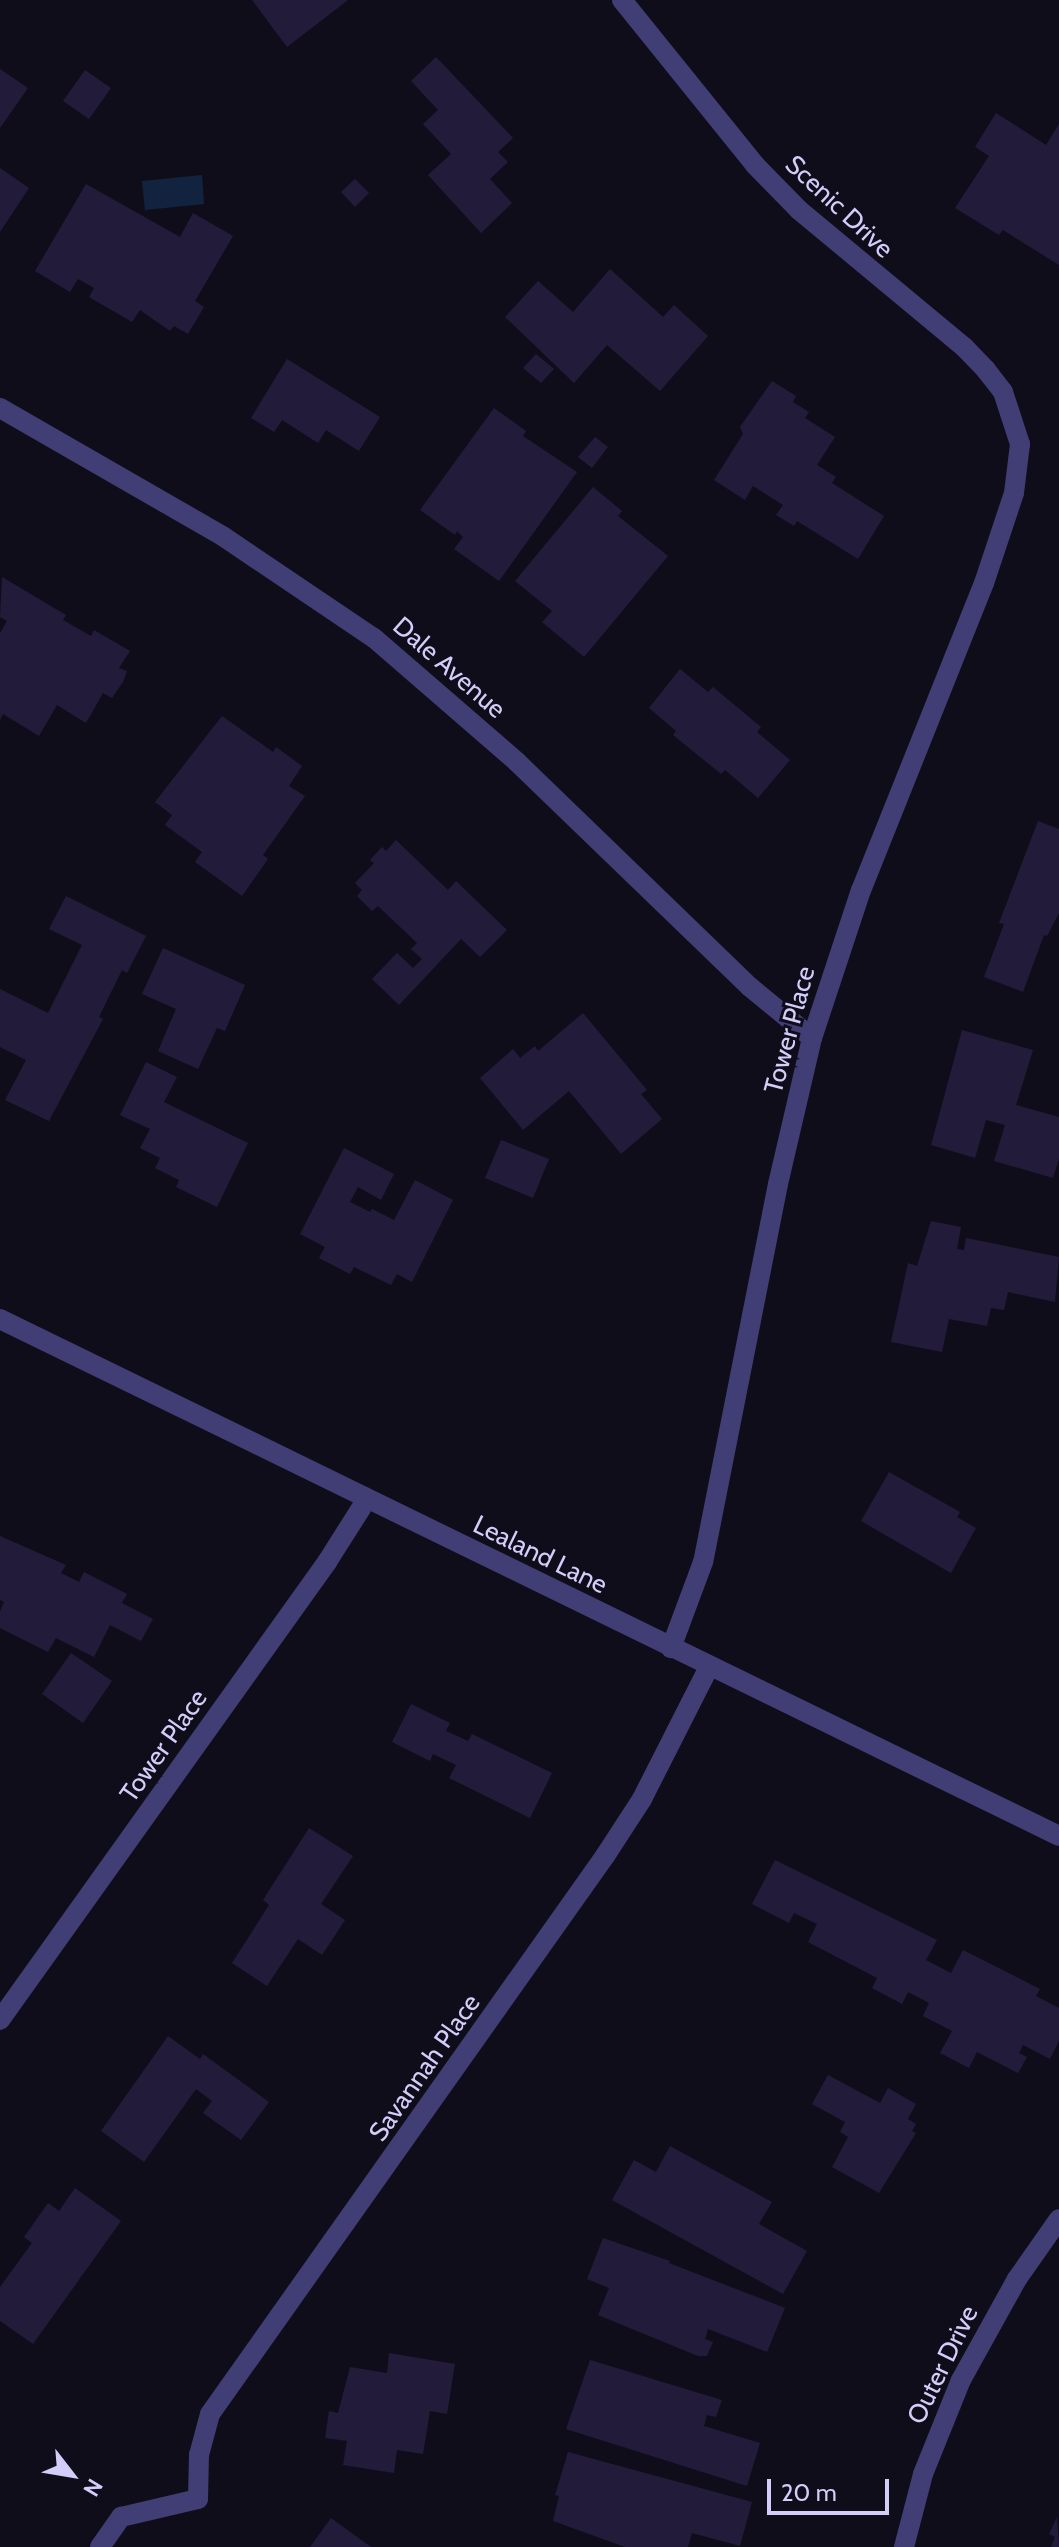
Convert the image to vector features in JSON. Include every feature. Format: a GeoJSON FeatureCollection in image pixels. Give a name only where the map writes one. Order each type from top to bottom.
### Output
{"type":"FeatureCollection","features":[{"type":"Feature","properties":{"kind":"street","name":"Scenic Drive"},"geometry":{"type":"LineString","coordinates":[[622,0],[755,165],[799,210],[964,347],[986,370],[1003,392],[1020,444]]}},
{"type":"Feature","properties":{"kind":"street","name":"Dale Avenue"},"geometry":{"type":"LineString","coordinates":[[0,408],[224,537],[374,638],[517,762],[750,987],[812,1038]]}},
{"type":"Feature","properties":{"kind":"street","name":"Tower Place"},"geometry":{"type":"LineString","coordinates":[[671,1648],[703,1562],[778,1184],[812,1038],[861,890],[984,583],[1014,493],[1020,444]]}},
{"type":"Feature","properties":{"kind":"street","name":"Lealand Lane"},"geometry":{"type":"LineString","coordinates":[[0,1319],[1059,1836]]}},
{"type":"Feature","properties":{"kind":"street","name":"Tower Place"},"geometry":{"type":"LineString","coordinates":[[0,2020],[327,1562],[367,1499]]}},
{"type":"Feature","properties":{"kind":"street","name":"Savannah Place"},"geometry":{"type":"LineString","coordinates":[[100,2547],[121,2517],[198,2499],[199,2455],[210,2414],[605,1856],[648,1788],[709,1667]]}},
{"type":"Feature","properties":{"kind":"street"},"geometry":{"type":"LineString","coordinates":[[0,1990],[36,1971]]}},
{"type":"Feature","properties":{"kind":"street","name":"Outer Drive"},"geometry":{"type":"LineString","coordinates":[[904,2547],[923,2474],[961,2380],[1017,2279],[1059,2219]]}},
{"type":"Feature","properties":{"kind":"water"},"geometry":{"type":"Polygon","coordinates":[[[202,175],[204,204],[145,210],[142,181],[202,175]]]}},
{"type":"Feature","properties":{"kind":"building"},"geometry":{"type":"Polygon","coordinates":[[[252,0],[348,0],[287,47],[252,0]]]}},
{"type":"Feature","properties":{"kind":"building"},"geometry":{"type":"Polygon","coordinates":[[[436,57],[513,138],[498,152],[508,162],[490,179],[512,203],[481,233],[428,175],[451,154],[423,124],[438,110],[411,81],[436,57]]]}},
{"type":"Feature","properties":{"kind":"building"},"geometry":{"type":"Polygon","coordinates":[[[0,69],[28,88],[0,128],[0,69]]]}},
{"type":"Feature","properties":{"kind":"building"},"geometry":{"type":"Polygon","coordinates":[[[85,70],[111,88],[89,119],[63,101],[85,70]]]}},
{"type":"Feature","properties":{"kind":"building"},"geometry":{"type":"Polygon","coordinates":[[[996,113],[1046,145],[1059,124],[1059,265],[1003,230],[999,235],[955,208],[989,156],[975,147],[996,113]]]}},
{"type":"Feature","properties":{"kind":"building"},"geometry":{"type":"Polygon","coordinates":[[[0,168],[29,188],[0,232],[0,168]]]}},
{"type":"Feature","properties":{"kind":"building"},"geometry":{"type":"Polygon","coordinates":[[[355,179],[369,193],[355,207],[341,192],[355,179]]]}},
{"type":"Feature","properties":{"kind":"building"},"geometry":{"type":"Polygon","coordinates":[[[86,184],[180,237],[193,213],[233,236],[195,301],[204,307],[188,334],[174,326],[170,331],[140,310],[132,322],[89,297],[94,288],[78,279],[70,292],[35,271],[86,184]]]}},
{"type":"Feature","properties":{"kind":"building"},"geometry":{"type":"Polygon","coordinates":[[[610,269],[663,317],[674,305],[708,336],[660,391],[607,345],[574,383],[505,317],[538,281],[573,312],[610,269]]]}},
{"type":"Feature","properties":{"kind":"building"},"geometry":{"type":"Polygon","coordinates":[[[536,354],[554,369],[541,383],[523,368],[536,354]]]}},
{"type":"Feature","properties":{"kind":"building"},"geometry":{"type":"Polygon","coordinates":[[[287,359],[380,417],[359,451],[326,430],[318,443],[282,420],[274,432],[251,418],[287,359]]]}},
{"type":"Feature","properties":{"kind":"building"},"geometry":{"type":"Polygon","coordinates":[[[772,381],[796,396],[793,402],[809,412],[805,418],[835,437],[817,465],[836,477],[832,483],[884,516],[858,559],[797,521],[794,526],[776,515],[783,505],[753,486],[745,500],[714,480],[743,434],[740,427],[772,381]]]}},
{"type":"Feature","properties":{"kind":"building"},"geometry":{"type":"Polygon","coordinates":[[[494,408],[526,431],[523,436],[577,472],[499,581],[454,549],[463,537],[457,531],[455,535],[420,510],[494,408]]]}},
{"type":"Feature","properties":{"kind":"building"},"geometry":{"type":"Polygon","coordinates":[[[595,437],[608,447],[592,468],[578,457],[595,437]]]}},
{"type":"Feature","properties":{"kind":"building"},"geometry":{"type":"Polygon","coordinates":[[[593,487],[622,511],[618,516],[668,556],[584,657],[542,622],[552,611],[515,581],[593,487]]]}},
{"type":"Feature","properties":{"kind":"building"},"geometry":{"type":"Polygon","coordinates":[[[2,577],[66,615],[63,620],[91,636],[94,630],[130,651],[119,668],[127,671],[123,682],[112,698],[103,693],[86,723],[57,705],[39,736],[3,714],[0,720],[0,633],[7,621],[0,617],[2,577]]]}},
{"type":"Feature","properties":{"kind":"building"},"geometry":{"type":"Polygon","coordinates":[[[680,669],[708,692],[713,687],[761,727],[757,732],[790,760],[758,798],[725,770],[721,774],[673,735],[676,731],[649,708],[680,669]]]}},
{"type":"Feature","properties":{"kind":"building"},"geometry":{"type":"Polygon","coordinates":[[[222,716],[273,752],[276,747],[302,766],[289,786],[305,796],[263,855],[268,859],[242,896],[195,862],[202,852],[165,825],[172,815],[155,802],[222,716]]]}},
{"type":"Feature","properties":{"kind":"building"},"geometry":{"type":"Polygon","coordinates":[[[1038,821],[1059,829],[1059,913],[1047,936],[1044,935],[1023,992],[984,977],[1004,924],[999,923],[1038,821]]]}},
{"type":"Feature","properties":{"kind":"building"},"geometry":{"type":"Polygon","coordinates":[[[396,840],[448,890],[456,881],[507,930],[480,957],[461,939],[399,1005],[372,979],[397,953],[413,968],[422,959],[411,949],[417,943],[378,906],[372,911],[357,896],[362,890],[355,883],[374,863],[370,860],[382,847],[386,851],[396,840]]]}},
{"type":"Feature","properties":{"kind":"building"},"geometry":{"type":"Polygon","coordinates":[[[66,896],[146,936],[127,973],[122,970],[99,1017],[103,1019],[49,1121],[5,1100],[26,1060],[0,1047],[0,989],[48,1013],[82,945],[49,929],[66,896]]]}},
{"type":"Feature","properties":{"kind":"building"},"geometry":{"type":"Polygon","coordinates":[[[163,948],[245,985],[225,1031],[217,1028],[198,1069],[158,1051],[176,1009],[142,994],[163,948]]]}},
{"type":"Feature","properties":{"kind":"building"},"geometry":{"type":"Polygon","coordinates":[[[583,1013],[647,1090],[641,1094],[662,1119],[621,1154],[569,1091],[523,1130],[480,1078],[513,1049],[520,1058],[535,1046],[538,1051],[583,1013]]]}},
{"type":"Feature","properties":{"kind":"building"},"geometry":{"type":"Polygon","coordinates":[[[962,1030],[1033,1050],[1016,1105],[1059,1117],[1059,1159],[1053,1178],[994,1161],[1005,1125],[986,1120],[975,1158],[931,1145],[962,1030]]]}},
{"type":"Feature","properties":{"kind":"building"},"geometry":{"type":"Polygon","coordinates":[[[146,1062],[177,1077],[164,1102],[248,1143],[217,1207],[176,1187],[179,1180],[155,1168],[160,1158],[140,1148],[150,1129],[120,1115],[146,1062]]]}},
{"type":"Feature","properties":{"kind":"building"},"geometry":{"type":"Polygon","coordinates":[[[501,1140],[549,1159],[533,1198],[485,1178],[501,1140]]]}},
{"type":"Feature","properties":{"kind":"building"},"geometry":{"type":"Polygon","coordinates":[[[344,1148],[394,1174],[381,1200],[358,1187],[350,1202],[370,1212],[372,1209],[394,1220],[415,1180],[453,1200],[412,1282],[397,1274],[391,1285],[354,1267],[350,1274],[319,1258],[325,1247],[300,1234],[344,1148]]]}},
{"type":"Feature","properties":{"kind":"building"},"geometry":{"type":"Polygon","coordinates":[[[931,1221],[961,1227],[957,1249],[964,1250],[966,1238],[1059,1257],[1055,1302],[1008,1292],[1004,1310],[991,1308],[987,1326],[949,1319],[942,1352],[891,1342],[908,1263],[917,1266],[931,1221]]]}},
{"type":"Feature","properties":{"kind":"building"},"geometry":{"type":"Polygon","coordinates":[[[889,1472],[960,1512],[957,1517],[976,1528],[951,1573],[861,1521],[889,1472]]]}},
{"type":"Feature","properties":{"kind":"building"},"geometry":{"type":"Polygon","coordinates":[[[0,1536],[66,1565],[61,1573],[79,1582],[84,1572],[127,1594],[122,1603],[153,1619],[141,1641],[110,1625],[94,1657],[56,1638],[48,1652],[0,1628],[0,1611],[4,1602],[0,1600],[0,1536]]]}},
{"type":"Feature","properties":{"kind":"building"},"geometry":{"type":"Polygon","coordinates":[[[71,1653],[112,1681],[83,1723],[42,1694],[71,1653]]]}},
{"type":"Feature","properties":{"kind":"building"},"geometry":{"type":"Polygon","coordinates":[[[411,1704],[450,1723],[446,1731],[468,1741],[472,1734],[552,1773],[530,1818],[449,1778],[456,1765],[433,1754],[430,1761],[392,1742],[411,1704]]]}},
{"type":"Feature","properties":{"kind":"building"},"geometry":{"type":"Polygon","coordinates":[[[309,1828],[353,1856],[321,1904],[345,1920],[322,1955],[298,1939],[267,1986],[232,1963],[269,1905],[263,1900],[309,1828]]]}},
{"type":"Feature","properties":{"kind":"building"},"geometry":{"type":"Polygon","coordinates":[[[775,1860],[937,1940],[926,1960],[951,1973],[963,1950],[1040,1989],[1036,1996],[1059,2008],[1059,2041],[1050,2059],[1023,2045],[1019,2053],[1027,2057],[1018,2073],[977,2052],[969,2068],[940,2053],[952,2031],[923,2016],[929,2003],[908,1992],[902,2004],[872,1988],[877,1978],[808,1942],[817,1924],[794,1913],[789,1923],[752,1904],[775,1860]]]}},
{"type":"Feature","properties":{"kind":"building"},"geometry":{"type":"Polygon","coordinates":[[[168,2036],[200,2059],[203,2054],[269,2102],[241,2140],[203,2113],[212,2101],[196,2089],[144,2162],[101,2131],[168,2036]]]}},
{"type":"Feature","properties":{"kind":"building"},"geometry":{"type":"Polygon","coordinates":[[[828,2075],[880,2103],[888,2088],[916,2104],[908,2119],[916,2124],[912,2131],[916,2133],[879,2193],[832,2167],[848,2137],[840,2132],[845,2122],[812,2104],[828,2075]]]}},
{"type":"Feature","properties":{"kind":"building"},"geometry":{"type":"Polygon","coordinates":[[[670,2146],[772,2202],[759,2224],[807,2251],[783,2294],[612,2200],[634,2160],[656,2172],[670,2146]]]}},
{"type":"Feature","properties":{"kind":"building"},"geometry":{"type":"Polygon","coordinates":[[[75,2188],[121,2221],[33,2344],[0,2321],[0,2287],[32,2243],[24,2237],[48,2203],[59,2211],[75,2188]]]}},
{"type":"Feature","properties":{"kind":"building"},"geometry":{"type":"Polygon","coordinates":[[[603,2238],[670,2261],[785,2308],[767,2352],[708,2329],[705,2339],[713,2342],[707,2356],[698,2356],[598,2315],[609,2288],[587,2279],[603,2238]]]}},
{"type":"Feature","properties":{"kind":"building"},"geometry":{"type":"Polygon","coordinates":[[[389,2353],[455,2364],[447,2414],[430,2411],[423,2454],[397,2450],[394,2473],[343,2465],[347,2441],[325,2438],[329,2411],[338,2413],[350,2367],[387,2373],[389,2353]]]}},
{"type":"Feature","properties":{"kind":"building"},"geometry":{"type":"Polygon","coordinates":[[[590,2360],[722,2400],[716,2417],[707,2415],[704,2426],[760,2443],[747,2486],[566,2429],[590,2360]]]}},
{"type":"Feature","properties":{"kind":"building"},"geometry":{"type":"Polygon","coordinates":[[[568,2452],[752,2502],[740,2546],[692,2533],[688,2547],[625,2547],[553,2521],[559,2496],[555,2495],[568,2452]]]}},
{"type":"Feature","properties":{"kind":"building"},"geometry":{"type":"Polygon","coordinates":[[[1057,2517],[1059,2547],[1051,2547],[1055,2537],[1049,2534],[1057,2517]]]}},
{"type":"Feature","properties":{"kind":"building"},"geometry":{"type":"Polygon","coordinates":[[[331,2518],[371,2547],[310,2547],[331,2518]]]}}]}
